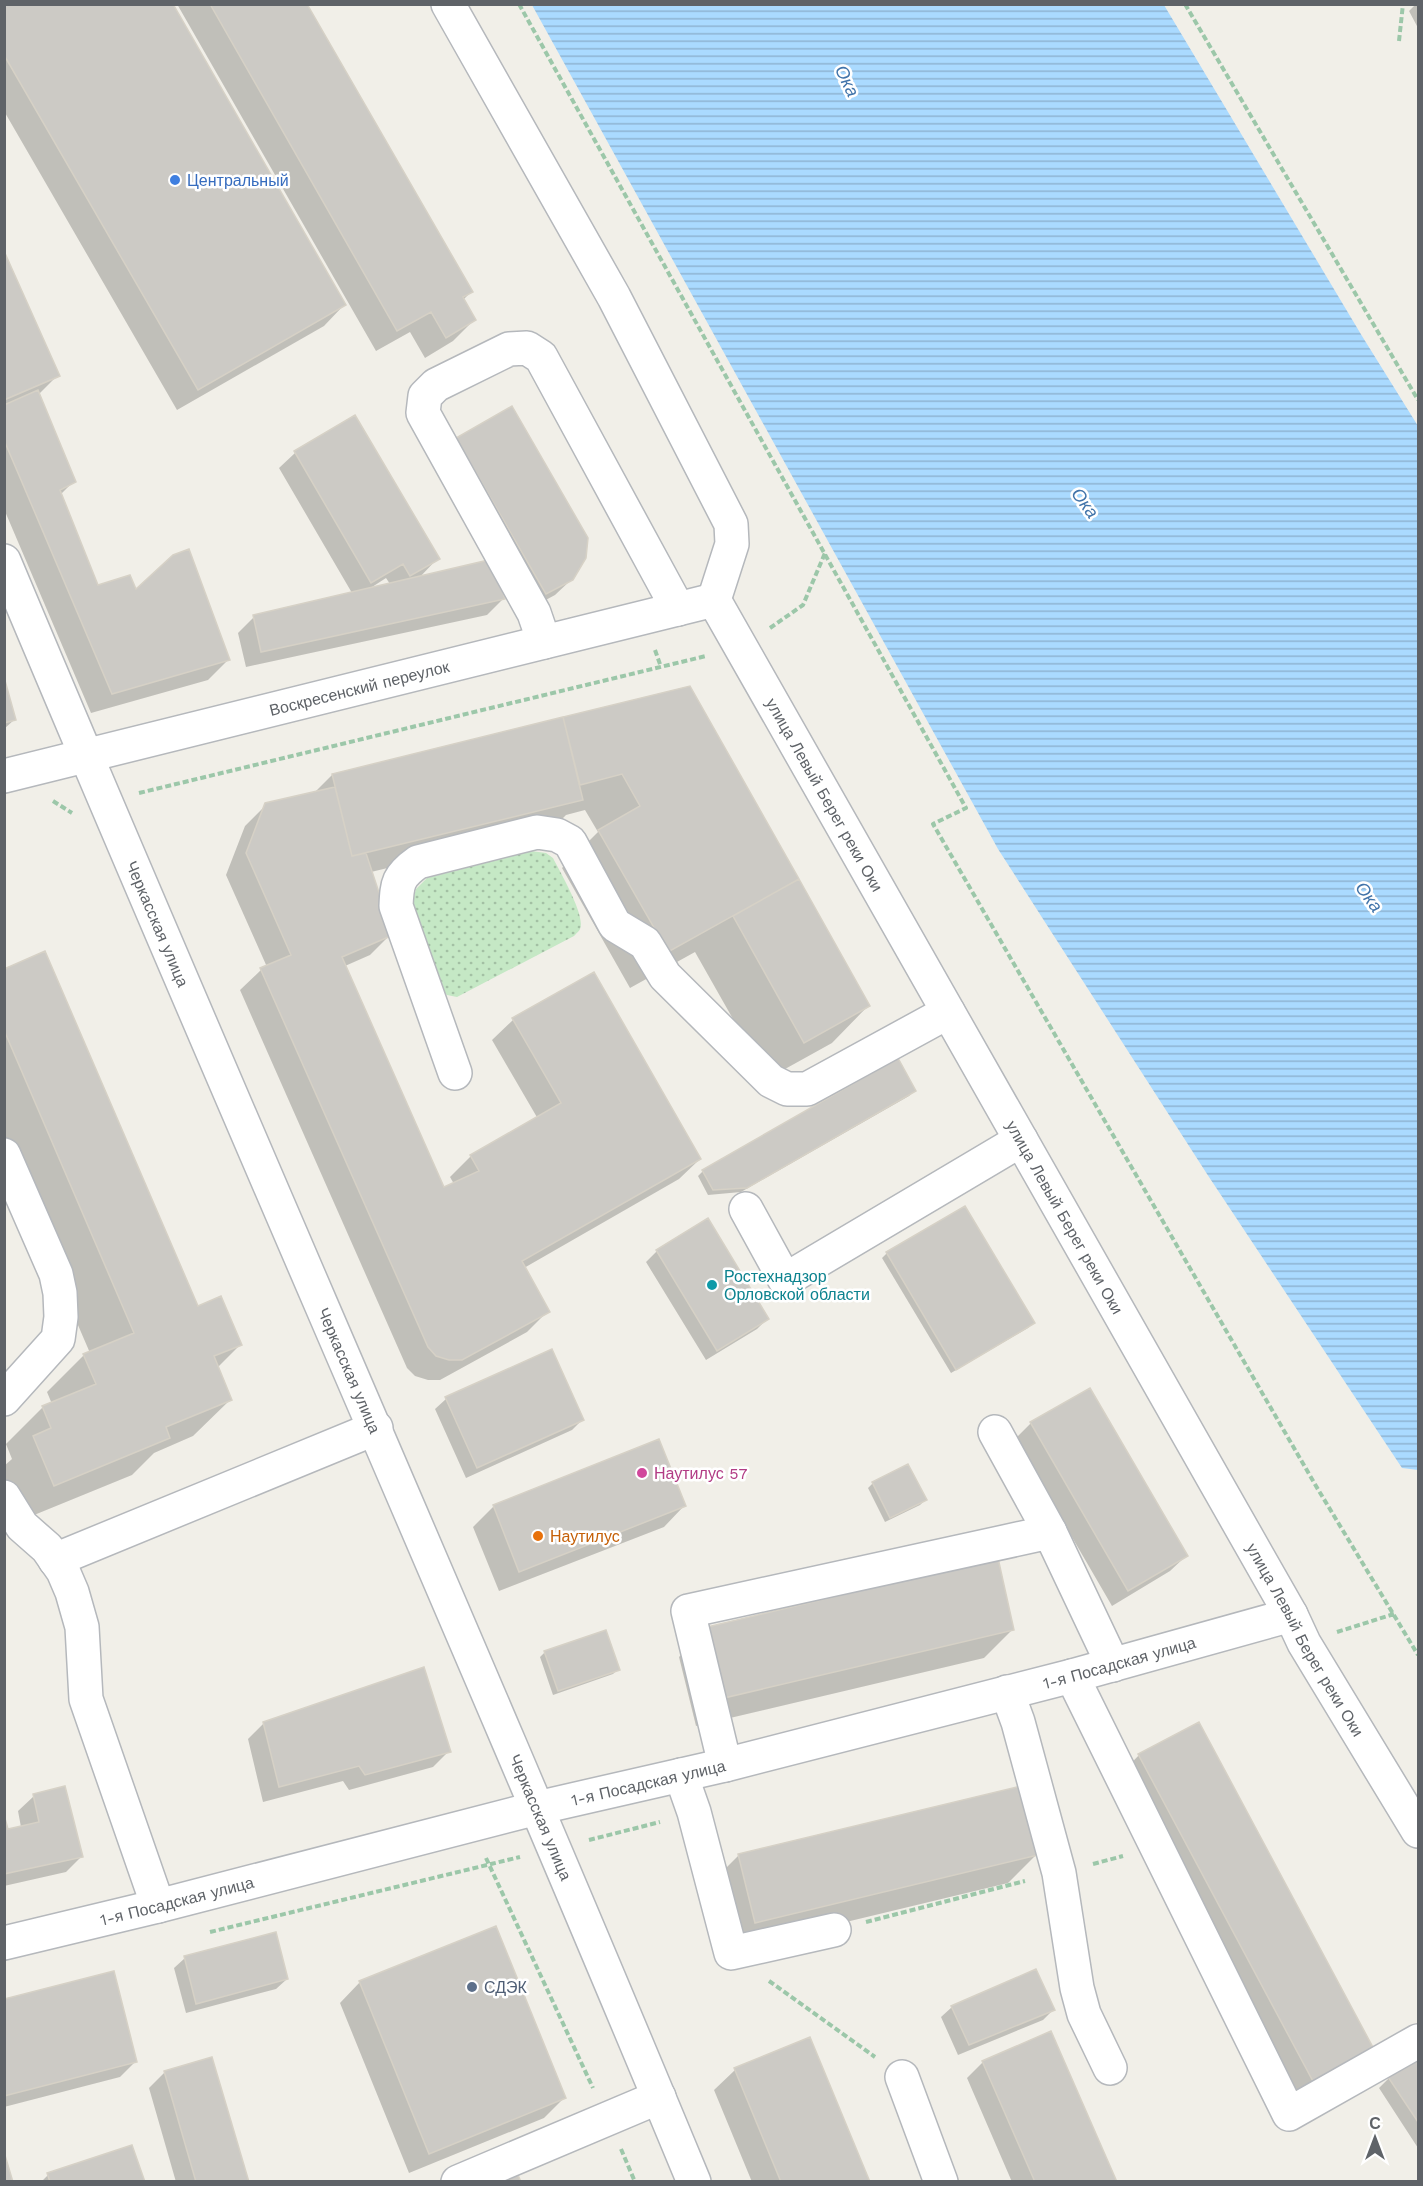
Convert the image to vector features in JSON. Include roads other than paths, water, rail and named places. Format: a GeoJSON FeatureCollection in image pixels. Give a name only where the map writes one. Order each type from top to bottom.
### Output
{"type":"FeatureCollection","features":[{"type":"Feature","properties":{"kind":"street"},"geometry":{"type":"LineString","coordinates":[[448,4],[614,297],[731,524],[732,544],[714,600]]}},
{"type":"Feature","properties":{"kind":"street"},"geometry":{"type":"LineString","coordinates":[[544,642],[534,613],[423,413],[425,396],[436,386],[509,348],[527,348],[541,357],[678,609]]}},
{"type":"Feature","properties":{"kind":"street","name":"Черкасская улица"},"geometry":{"type":"LineString","coordinates":[[4,561],[376,1428],[694,2181]]}},
{"type":"Feature","properties":{"kind":"street","name":"Воскресенский переулок"},"geometry":{"type":"LineString","coordinates":[[4,776],[714,600]]}},
{"type":"Feature","properties":{"kind":"street","name":"улица Левый Берег реки Оки"},"geometry":{"type":"LineString","coordinates":[[714,600],[1298,1629],[1419,1831]]}},
{"type":"Feature","properties":{"kind":"street"},"geometry":{"type":"LineString","coordinates":[[455,1073],[396,906],[397,887],[403,872],[418,862],[537,832],[557,835],[570,842],[615,925],[645,943],[665,976],[771,1081],[787,1089],[807,1089],[948,1012]]}},
{"type":"Feature","properties":{"kind":"street"},"geometry":{"type":"LineString","coordinates":[[746,1209],[785,1280],[1021,1140]]}},
{"type":"Feature","properties":{"kind":"street"},"geometry":{"type":"LineString","coordinates":[[4,1155],[56,1274],[61,1317],[58,1339],[4,1399]]}},
{"type":"Feature","properties":{"kind":"street"},"geometry":{"type":"LineString","coordinates":[[55,1560],[376,1428]]}},
{"type":"Feature","properties":{"kind":"street"},"geometry":{"type":"LineString","coordinates":[[995,1432],[1050,1532],[1113,1665]]}},
{"type":"Feature","properties":{"kind":"street"},"geometry":{"type":"LineString","coordinates":[[4,1497],[22,1526],[47,1548],[63,1571],[72,1592],[82,1627],[86,1699],[158,1906]]}},
{"type":"Feature","properties":{"kind":"street"},"geometry":{"type":"LineString","coordinates":[[725,1765],[688,1611],[1050,1532]]}},
{"type":"Feature","properties":{"kind":"street","name":"1-я Посадская улица"},"geometry":{"type":"LineString","coordinates":[[4,1943],[158,1906],[537,1808],[725,1765],[1113,1665],[1298,1629]]}},
{"type":"Feature","properties":{"kind":"street"},"geometry":{"type":"LineString","coordinates":[[1072,1676],[1289,2114],[1419,2041]]}},
{"type":"Feature","properties":{"kind":"street"},"geometry":{"type":"LineString","coordinates":[[1007,1692],[1018,1722],[1059,1873],[1077,1988],[1084,2014],[1110,2068]]}},
{"type":"Feature","properties":{"kind":"street"},"geometry":{"type":"LineString","coordinates":[[681,1775],[694,1812],[731,1953],[834,1930]]}},
{"type":"Feature","properties":{"kind":"street"},"geometry":{"type":"LineString","coordinates":[[902,2077],[941,2181]]}},
{"type":"Feature","properties":{"kind":"street"},"geometry":{"type":"LineString","coordinates":[[458,2181],[659,2097]]}},
{"type":"Feature","properties":{"kind":"water","name":"Ока"},"geometry":{"type":"Polygon","coordinates":[[[532,5],[1164,5],[1418,426],[1418,1470],[1402,1468],[1207,1174],[998,849],[532,5]]]}},
{"type":"Feature","properties":{"kind":"place","name":"Центральный"},"geometry":{"type":"Point","coordinates":[175,180]}},
{"type":"Feature","properties":{"kind":"place","name":"Ростехнадзор Орловской области"},"geometry":{"type":"Point","coordinates":[712,1285]}},
{"type":"Feature","properties":{"kind":"place","name":"Наутилус 57"},"geometry":{"type":"Point","coordinates":[642,1473]}},
{"type":"Feature","properties":{"kind":"place","name":"Наутилус"},"geometry":{"type":"Point","coordinates":[538,1536]}},
{"type":"Feature","properties":{"kind":"place","name":"СДЭК"},"geometry":{"type":"Point","coordinates":[472,1987]}}]}
